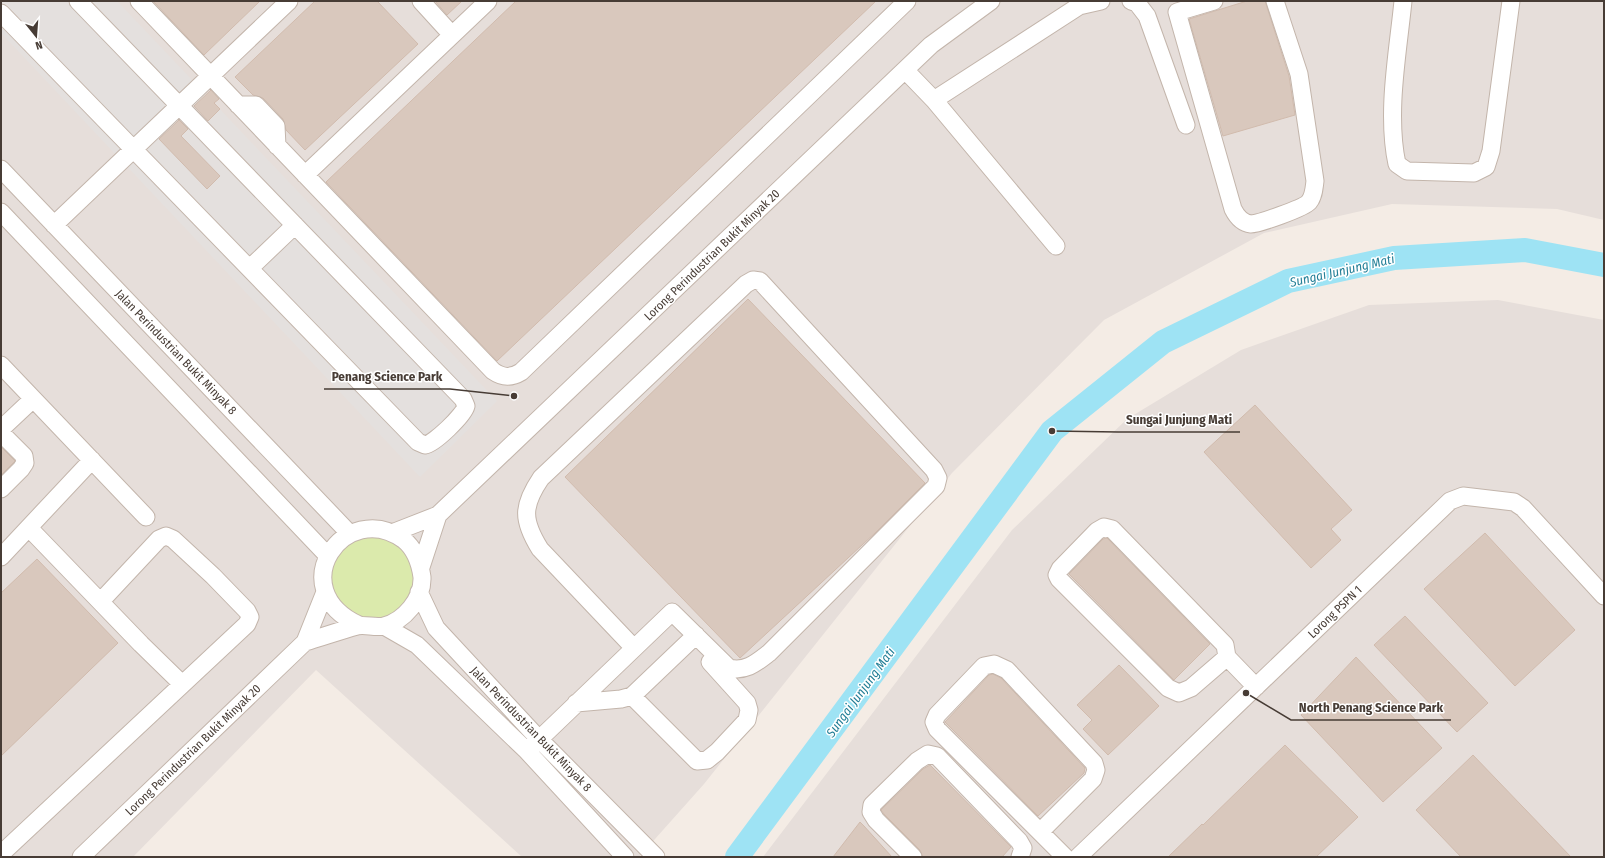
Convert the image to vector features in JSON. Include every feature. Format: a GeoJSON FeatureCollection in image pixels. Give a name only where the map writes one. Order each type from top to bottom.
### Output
{"type":"FeatureCollection","features":[{"type":"Feature","properties":{"kind":"street"},"geometry":{"type":"LineString","coordinates":[[1,13],[418,442],[425,445],[432,442],[463,413],[466,406],[465,402],[78,1]]}},
{"type":"Feature","properties":{"kind":"street"},"geometry":{"type":"LineString","coordinates":[[139,1],[493,372],[499,376],[507,377],[514,376],[526,366],[907,1]]}},
{"type":"Feature","properties":{"kind":"street"},"geometry":{"type":"LineString","coordinates":[[54,225],[289,1]]}},
{"type":"Feature","properties":{"kind":"street"},"geometry":{"type":"LineString","coordinates":[[421,1],[452,35]]}},
{"type":"Feature","properties":{"kind":"street"},"geometry":{"type":"LineString","coordinates":[[305,175],[488,1]]}},
{"type":"Feature","properties":{"kind":"street","name":"Lorong Perindustrian Bukit Minyak 20"},"geometry":{"type":"LineString","coordinates":[[438,515],[906,71],[931,45],[991,1]]}},
{"type":"Feature","properties":{"kind":"street"},"geometry":{"type":"LineString","coordinates":[[934,100],[1079,6],[1101,1]]}},
{"type":"Feature","properties":{"kind":"street"},"geometry":{"type":"LineString","coordinates":[[1131,1],[1137,3],[1147,16],[1186,125]]}},
{"type":"Feature","properties":{"kind":"street"},"geometry":{"type":"LineString","coordinates":[[1214,1],[1177,12],[1233,209],[1238,217],[1244,222],[1253,224],[1301,208],[1309,202],[1314,192],[1315,181],[1299,74],[1275,1]]}},
{"type":"Feature","properties":{"kind":"street"},"geometry":{"type":"LineString","coordinates":[[1403,1],[1394,82],[1393,145],[1397,164],[1407,170],[1474,173],[1486,167],[1491,151],[1511,1]]}},
{"type":"Feature","properties":{"kind":"street"},"geometry":{"type":"LineString","coordinates":[[906,71],[934,100],[1056,246]]}},
{"type":"Feature","properties":{"kind":"street","name":"Jalan Perindustrian Bukit Minyak 8"},"geometry":{"type":"LineString","coordinates":[[1,169],[350,534]]}},
{"type":"Feature","properties":{"kind":"street"},"geometry":{"type":"LineString","coordinates":[[1,212],[328,556]]}},
{"type":"Feature","properties":{"kind":"street"},"geometry":{"type":"LineString","coordinates":[[250,268],[295,225]]}},
{"type":"Feature","properties":{"kind":"street"},"geometry":{"type":"LineString","coordinates":[[634,648],[540,549],[529,532],[526,513],[530,494],[541,478],[746,284],[753,280],[760,281],[934,470],[938,478],[936,486],[769,653],[752,666],[737,670],[729,668],[716,661]]}},
{"type":"Feature","properties":{"kind":"street"},"geometry":{"type":"LineString","coordinates":[[1,366],[146,517]]}},
{"type":"Feature","properties":{"kind":"street"},"geometry":{"type":"LineString","coordinates":[[1,429],[33,399]]}},
{"type":"Feature","properties":{"kind":"street"},"geometry":{"type":"LineString","coordinates":[[1,433],[24,456],[25,463],[21,470],[1,489]]}},
{"type":"Feature","properties":{"kind":"street"},"geometry":{"type":"LineString","coordinates":[[1,557],[92,460]]}},
{"type":"Feature","properties":{"kind":"street","name":"Lorong PSPN 1"},"geometry":{"type":"LineString","coordinates":[[1078,857],[1450,501],[1463,496],[1514,502],[1523,508],[1604,596]]}},
{"type":"Feature","properties":{"kind":"street"},"geometry":{"type":"LineString","coordinates":[[392,533],[438,515]]}},
{"type":"Feature","properties":{"kind":"street"},"geometry":{"type":"LineString","coordinates":[[421,567],[438,515]]}},
{"type":"Feature","properties":{"kind":"street"},"geometry":{"type":"LineString","coordinates":[[1227,657],[1191,688],[1179,693],[1168,688],[1059,579],[1058,575],[1060,569],[1097,531],[1104,527],[1112,529],[1225,645],[1227,657],[1256,687]]}},
{"type":"Feature","properties":{"kind":"street"},"geometry":{"type":"LineString","coordinates":[[29,528],[141,644],[182,684]]}},
{"type":"Feature","properties":{"kind":"street"},"geometry":{"type":"LineString","coordinates":[[364,529],[378,529],[392,533],[405,541],[415,553],[421,567],[422,580],[420,592],[414,604],[406,614],[396,621],[384,626],[371,627],[359,625],[344,618],[332,607],[324,592],[322,580],[328,556],[341,540],[350,534],[364,529]]}},
{"type":"Feature","properties":{"kind":"street"},"geometry":{"type":"LineString","coordinates":[[1,854],[247,624],[250,618],[247,610],[214,576],[172,539],[166,536],[159,539],[101,601]]}},
{"type":"Feature","properties":{"kind":"street"},"geometry":{"type":"LineString","coordinates":[[305,642],[324,592]]}},
{"type":"Feature","properties":{"kind":"street","name":"Jalan Perindustrian Bukit Minyak 8"},"geometry":{"type":"LineString","coordinates":[[420,592],[436,628],[625,857]]}},
{"type":"Feature","properties":{"kind":"street"},"geometry":{"type":"LineString","coordinates":[[532,744],[672,612],[693,639],[716,661],[747,703],[749,710],[747,720],[717,752],[707,760],[697,761],[632,696]]}},
{"type":"Feature","properties":{"kind":"street"},"geometry":{"type":"LineString","coordinates":[[305,642],[359,625]]}},
{"type":"Feature","properties":{"kind":"street","name":"Jalan Perindustrian Bukit Minyak 8"},"geometry":{"type":"LineString","coordinates":[[384,626],[417,645],[532,744],[656,857]]}},
{"type":"Feature","properties":{"kind":"street"},"geometry":{"type":"LineString","coordinates":[[576,703],[620,700],[632,696],[693,639]]}},
{"type":"Feature","properties":{"kind":"street","name":"Lorong Perindustrian Bukit Minyak 20"},"geometry":{"type":"LineString","coordinates":[[81,857],[305,642]]}},
{"type":"Feature","properties":{"kind":"street"},"geometry":{"type":"LineString","coordinates":[[1040,832],[1093,779],[1096,770],[1094,763],[1007,670],[994,664],[984,666],[937,715],[934,722],[937,729],[1040,832],[1065,857]]}},
{"type":"Feature","properties":{"kind":"street"},"geometry":{"type":"LineString","coordinates":[[913,857],[876,820],[871,812],[872,805],[917,761],[928,754],[937,756],[1019,841],[1023,848],[1020,857]]}},
{"type":"Feature","properties":{"kind":"shaded area"},"geometry":{"type":"Polygon","coordinates":[[[1,1],[1604,1],[1604,220],[1557,209],[1392,204],[1264,233],[1104,320],[952,473],[704,784],[639,857],[522,857],[316,670],[133,857],[1,857],[1,1]]]}},
{"type":"Feature","properties":{"kind":"shaded area"},"geometry":{"type":"Polygon","coordinates":[[[1,1],[117,1],[497,401],[420,477],[1,33],[1,1]]]}},
{"type":"Feature","properties":{"kind":"shaded area"},"geometry":{"type":"Polygon","coordinates":[[[1498,300],[1604,320],[1604,857],[763,857],[1012,530],[1127,419],[1241,350],[1369,305],[1498,300]]]}},
{"type":"Feature","properties":{"kind":"green space"},"geometry":{"type":"Polygon","coordinates":[[[369,533],[398,541],[415,565],[413,595],[393,616],[366,621],[333,598],[329,570],[342,545],[369,533]]]}},
{"type":"Feature","properties":{"kind":"building"},"geometry":{"type":"Polygon","coordinates":[[[153,1],[260,1],[204,55],[153,1]]]}},
{"type":"Feature","properties":{"kind":"building"},"geometry":{"type":"Polygon","coordinates":[[[315,1],[377,1],[418,44],[305,150],[286,130],[283,119],[263,98],[253,95],[235,77],[315,1]]]}},
{"type":"Feature","properties":{"kind":"building"},"geometry":{"type":"Polygon","coordinates":[[[435,1],[462,1],[447,15],[435,1]]]}},
{"type":"Feature","properties":{"kind":"building"},"geometry":{"type":"Polygon","coordinates":[[[516,1],[876,1],[497,361],[326,182],[516,1]]]}},
{"type":"Feature","properties":{"kind":"building"},"geometry":{"type":"Polygon","coordinates":[[[1247,1],[1265,1],[1289,76],[1295,115],[1223,136],[1189,19],[1247,1]]]}},
{"type":"Feature","properties":{"kind":"building"},"geometry":{"type":"Polygon","coordinates":[[[211,90],[219,99],[214,103],[220,109],[208,121],[194,106],[211,90]]]}},
{"type":"Feature","properties":{"kind":"building"},"geometry":{"type":"Polygon","coordinates":[[[179,120],[188,129],[181,136],[220,176],[207,189],[159,139],[179,120]]]}},
{"type":"Feature","properties":{"kind":"building"},"geometry":{"type":"Polygon","coordinates":[[[748,299],[925,483],[875,533],[740,658],[565,477],[748,299]]]}},
{"type":"Feature","properties":{"kind":"building"},"geometry":{"type":"Polygon","coordinates":[[[1255,405],[1352,510],[1331,529],[1341,540],[1311,568],[1204,452],[1255,405]]]}},
{"type":"Feature","properties":{"kind":"building"},"geometry":{"type":"Polygon","coordinates":[[[1,447],[15,461],[1,475],[1,447]]]}},
{"type":"Feature","properties":{"kind":"building"},"geometry":{"type":"Polygon","coordinates":[[[1485,533],[1575,630],[1515,686],[1424,589],[1485,533]]]}},
{"type":"Feature","properties":{"kind":"building"},"geometry":{"type":"Polygon","coordinates":[[[1107,538],[1210,644],[1174,680],[1069,574],[1103,539],[1107,538]]]}},
{"type":"Feature","properties":{"kind":"building"},"geometry":{"type":"Polygon","coordinates":[[[37,559],[118,643],[1,756],[1,593],[37,559]]]}},
{"type":"Feature","properties":{"kind":"building"},"geometry":{"type":"Polygon","coordinates":[[[1405,616],[1488,703],[1457,732],[1374,645],[1405,616]]]}},
{"type":"Feature","properties":{"kind":"building"},"geometry":{"type":"Polygon","coordinates":[[[1356,657],[1442,748],[1383,802],[1301,715],[1356,657]]]}},
{"type":"Feature","properties":{"kind":"building"},"geometry":{"type":"Polygon","coordinates":[[[1119,665],[1159,706],[1108,755],[1083,729],[1092,720],[1077,705],[1119,665]]]}},
{"type":"Feature","properties":{"kind":"building"},"geometry":{"type":"Polygon","coordinates":[[[993,674],[1001,678],[1085,768],[1084,773],[1038,816],[945,722],[989,675],[993,674]]]}},
{"type":"Feature","properties":{"kind":"building"},"geometry":{"type":"Polygon","coordinates":[[[1285,745],[1358,817],[1316,857],[1168,857],[1202,824],[1203,825],[1285,745]]]}},
{"type":"Feature","properties":{"kind":"building"},"geometry":{"type":"Polygon","coordinates":[[[1473,755],[1571,857],[1461,857],[1416,810],[1473,755]]]}},
{"type":"Feature","properties":{"kind":"building"},"geometry":{"type":"Polygon","coordinates":[[[930,765],[1011,847],[1002,857],[923,857],[920,850],[884,814],[881,810],[923,769],[930,765]]]}},
{"type":"Feature","properties":{"kind":"building"},"geometry":{"type":"Polygon","coordinates":[[[860,822],[864,826],[892,857],[833,857],[860,822]]]}},
{"type":"Feature","properties":{"kind":"waterway","name":"Sungai Junjung Mati"},"geometry":{"type":"LineString","coordinates":[[737,857],[1052,431],[1163,342],[1288,281],[1394,258],[1525,250],[1604,265]]}},
{"type":"Feature","properties":{"kind":"place","name":"Penang Science Park"},"geometry":{"type":"Point","coordinates":[514,396]}},
{"type":"Feature","properties":{"kind":"place","name":"Sungai Junjung Mati"},"geometry":{"type":"Point","coordinates":[1052,431]}},
{"type":"Feature","properties":{"kind":"place","name":"North Penang Science Park"},"geometry":{"type":"Point","coordinates":[1246,693]}}]}
